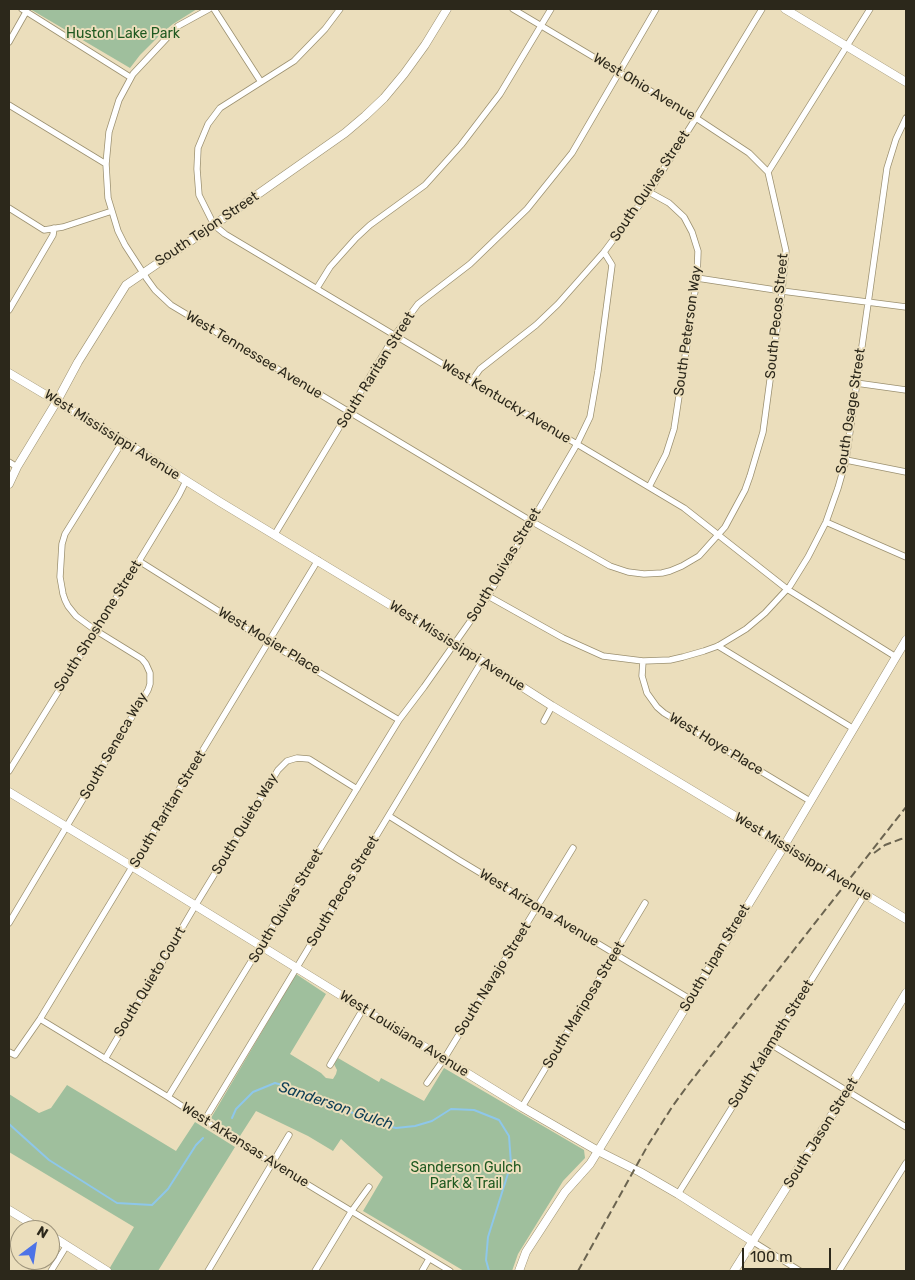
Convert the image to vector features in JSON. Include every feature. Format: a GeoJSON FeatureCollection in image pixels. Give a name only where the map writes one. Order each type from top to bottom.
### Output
{"type":"FeatureCollection","features":[{"type":"Feature","properties":{"kind":"street","name":"West Tennessee Avenue"},"geometry":{"type":"LineString","coordinates":[[209,9],[178,26],[152,52],[130,77],[119,100],[109,132],[106,164],[108,198],[118,231],[125,246],[155,290],[171,305],[531,521]]}},
{"type":"Feature","properties":{"kind":"street"},"geometry":{"type":"LineString","coordinates":[[214,9],[261,82]]}},
{"type":"Feature","properties":{"kind":"street"},"geometry":{"type":"LineString","coordinates":[[214,226],[199,195],[197,169],[198,148],[208,124],[220,108],[294,61],[325,29],[340,9]]}},
{"type":"Feature","properties":{"kind":"street","name":"South Tejon Street"},"geometry":{"type":"LineString","coordinates":[[9,484],[78,362],[123,288],[142,273],[214,226],[345,132],[375,107],[404,74],[425,45],[447,9]]}},
{"type":"Feature","properties":{"kind":"street","name":"West Ohio Avenue"},"geometry":{"type":"LineString","coordinates":[[513,9],[696,118],[749,153],[768,172]]}},
{"type":"Feature","properties":{"kind":"street"},"geometry":{"type":"LineString","coordinates":[[317,288],[330,267],[356,238],[370,225],[425,184],[461,145],[500,94],[551,9]]}},
{"type":"Feature","properties":{"kind":"street","name":"South Raritan Street"},"geometry":{"type":"LineString","coordinates":[[275,534],[395,335],[418,304],[470,264],[527,209],[572,154],[656,9]]}},
{"type":"Feature","properties":{"kind":"street","name":"South Quivas Street"},"geometry":{"type":"LineString","coordinates":[[168,1097],[399,720],[488,596],[577,444],[590,417],[598,371],[612,265],[604,252],[648,192],[696,118],[762,9]]}},
{"type":"Feature","properties":{"kind":"street"},"geometry":{"type":"LineString","coordinates":[[785,9],[906,82]]}},
{"type":"Feature","properties":{"kind":"street"},"geometry":{"type":"LineString","coordinates":[[768,172],[870,9]]}},
{"type":"Feature","properties":{"kind":"street"},"geometry":{"type":"LineString","coordinates":[[9,42],[24,10],[130,77]]}},
{"type":"Feature","properties":{"kind":"street"},"geometry":{"type":"LineString","coordinates":[[9,105],[106,164]]}},
{"type":"Feature","properties":{"kind":"street","name":"South Osage Street"},"geometry":{"type":"LineString","coordinates":[[643,661],[670,660],[683,657],[718,646],[746,629],[765,613],[787,589],[808,557],[826,522],[846,460],[887,168],[896,139],[906,118]]}},
{"type":"Feature","properties":{"kind":"street","name":"South Pecos Street"},"geometry":{"type":"LineString","coordinates":[[531,521],[610,566],[628,572],[644,574],[670,571],[691,561],[699,556],[718,536],[745,490],[763,432],[786,251],[768,172]]}},
{"type":"Feature","properties":{"kind":"street","name":"South Peterson Way"},"geometry":{"type":"LineString","coordinates":[[648,192],[669,203],[680,212],[689,224],[698,251],[697,278],[674,429],[666,454],[649,487]]}},
{"type":"Feature","properties":{"kind":"street"},"geometry":{"type":"LineString","coordinates":[[9,208],[44,230],[63,227],[112,211]]}},
{"type":"Feature","properties":{"kind":"street","name":"West Kentucky Avenue"},"geometry":{"type":"LineString","coordinates":[[214,226],[471,382],[684,508],[787,589],[896,657]]}},
{"type":"Feature","properties":{"kind":"street"},"geometry":{"type":"LineString","coordinates":[[9,310],[53,235],[54,228]]}},
{"type":"Feature","properties":{"kind":"street"},"geometry":{"type":"LineString","coordinates":[[471,382],[480,369],[536,325],[558,304],[604,252]]}},
{"type":"Feature","properties":{"kind":"street"},"geometry":{"type":"LineString","coordinates":[[697,278],[906,307]]}},
{"type":"Feature","properties":{"kind":"street","name":"West Mississippi Avenue"},"geometry":{"type":"LineString","coordinates":[[9,373],[455,644],[552,706],[906,920]]}},
{"type":"Feature","properties":{"kind":"street"},"geometry":{"type":"LineString","coordinates":[[856,383],[906,390]]}},
{"type":"Feature","properties":{"kind":"street","name":"South Seneca Way"},"geometry":{"type":"LineString","coordinates":[[9,923],[150,684],[150,673],[142,659],[76,616],[65,600],[60,577],[62,544],[65,534],[123,441]]}},
{"type":"Feature","properties":{"kind":"street"},"geometry":{"type":"LineString","coordinates":[[846,460],[906,472]]}},
{"type":"Feature","properties":{"kind":"street"},"geometry":{"type":"LineString","coordinates":[[9,462],[17,467]]}},
{"type":"Feature","properties":{"kind":"street","name":"South Shoshone Street"},"geometry":{"type":"LineString","coordinates":[[9,771],[139,561],[186,481]]}},
{"type":"Feature","properties":{"kind":"street"},"geometry":{"type":"LineString","coordinates":[[826,522],[906,557]]}},
{"type":"Feature","properties":{"kind":"street","name":"South Raritan Street"},"geometry":{"type":"LineString","coordinates":[[9,1052],[15,1055],[40,1019],[318,560]]}},
{"type":"Feature","properties":{"kind":"street","name":"West Mosier Place"},"geometry":{"type":"LineString","coordinates":[[139,561],[268,642],[399,720]]}},
{"type":"Feature","properties":{"kind":"street"},"geometry":{"type":"LineString","coordinates":[[488,596],[563,638],[603,656],[643,661]]}},
{"type":"Feature","properties":{"kind":"street","name":"South Lipan Street"},"geometry":{"type":"LineString","coordinates":[[519,1271],[526,1252],[565,1192],[590,1164],[598,1151],[906,640]]}},
{"type":"Feature","properties":{"kind":"street"},"geometry":{"type":"LineString","coordinates":[[718,646],[854,729]]}},
{"type":"Feature","properties":{"kind":"street","name":"South Pecos Street"},"geometry":{"type":"LineString","coordinates":[[204,1121],[482,661]]}},
{"type":"Feature","properties":{"kind":"street","name":"West Hoye Place"},"geometry":{"type":"LineString","coordinates":[[643,661],[642,676],[647,693],[664,713],[810,801]]}},
{"type":"Feature","properties":{"kind":"street"},"geometry":{"type":"LineString","coordinates":[[544,721],[552,706]]}},
{"type":"Feature","properties":{"kind":"street","name":"South Quieto Way"},"geometry":{"type":"LineString","coordinates":[[195,906],[278,770],[287,762],[297,758],[309,760],[357,790]]}},
{"type":"Feature","properties":{"kind":"street","name":"West Louisiana Avenue"},"geometry":{"type":"LineString","coordinates":[[9,792],[522,1107],[598,1151],[634,1168],[800,1271]]}},
{"type":"Feature","properties":{"kind":"street","name":"West Arizona Avenue"},"geometry":{"type":"LineString","coordinates":[[389,816],[690,999]]}},
{"type":"Feature","properties":{"kind":"street","name":"South Navajo Street"},"geometry":{"type":"LineString","coordinates":[[427,1083],[573,848]]}},
{"type":"Feature","properties":{"kind":"street","name":"South Kalamath Street"},"geometry":{"type":"LineString","coordinates":[[678,1194],[865,894]]}},
{"type":"Feature","properties":{"kind":"street","name":"South Mariposa Street"},"geometry":{"type":"LineString","coordinates":[[522,1107],[645,903]]}},
{"type":"Feature","properties":{"kind":"street","name":"South Quieto Court"},"geometry":{"type":"LineString","coordinates":[[104,1059],[195,906]]}},
{"type":"Feature","properties":{"kind":"street","name":"South Jason Street"},"geometry":{"type":"LineString","coordinates":[[734,1271],[906,993]]}},
{"type":"Feature","properties":{"kind":"street"},"geometry":{"type":"LineString","coordinates":[[330,1065],[363,1009]]}},
{"type":"Feature","properties":{"kind":"street","name":"West Arkansas Avenue"},"geometry":{"type":"LineString","coordinates":[[40,1019],[351,1212],[450,1271]]}},
{"type":"Feature","properties":{"kind":"street"},"geometry":{"type":"LineString","coordinates":[[772,1044],[906,1127]]}},
{"type":"Feature","properties":{"kind":"street"},"geometry":{"type":"LineString","coordinates":[[208,1271],[289,1135]]}},
{"type":"Feature","properties":{"kind":"street"},"geometry":{"type":"LineString","coordinates":[[839,1271],[906,1163]]}},
{"type":"Feature","properties":{"kind":"street"},"geometry":{"type":"LineString","coordinates":[[315,1271],[351,1212],[369,1187]]}},
{"type":"Feature","properties":{"kind":"street"},"geometry":{"type":"LineString","coordinates":[[9,1210],[26,1220]]}},
{"type":"Feature","properties":{"kind":"street"},"geometry":{"type":"LineString","coordinates":[[60,1241],[107,1271]]}},
{"type":"Feature","properties":{"kind":"street"},"geometry":{"type":"LineString","coordinates":[[52,1271],[67,1245]]}},
{"type":"Feature","properties":{"kind":"street"},"geometry":{"type":"LineString","coordinates":[[422,1271],[429,1259]]}},
{"type":"Feature","properties":{"kind":"green space","name":"Huston Lake Park"},"geometry":{"type":"Polygon","coordinates":[[[30,9],[197,9],[162,33],[130,68],[30,9]]]}},
{"type":"Feature","properties":{"kind":"green space","name":"Sanderson Gulch Park & Trail"},"geometry":{"type":"Polygon","coordinates":[[[296,974],[326,994],[290,1054],[326,1078],[333,1079],[336,1074],[337,1070],[334,1064],[338,1058],[379,1082],[381,1078],[424,1101],[444,1068],[584,1150],[585,1158],[563,1181],[518,1254],[512,1271],[464,1271],[363,1211],[383,1177],[341,1139],[333,1151],[308,1136],[256,1111],[240,1136],[211,1118],[296,974]]]}},
{"type":"Feature","properties":{"kind":"green space"},"geometry":{"type":"Polygon","coordinates":[[[67,1085],[176,1151],[195,1122],[235,1147],[158,1271],[108,1271],[134,1227],[9,1152],[9,1094],[39,1113],[51,1108],[67,1085]]]}},
{"type":"Feature","properties":{"kind":"waterway","name":"Sanderson Gulch"},"geometry":{"type":"LineString","coordinates":[[232,1118],[236,1109],[253,1092],[275,1083],[293,1088],[377,1123],[396,1128],[415,1126],[432,1121],[451,1109],[474,1110],[499,1120],[509,1136],[511,1164],[488,1237],[486,1260],[489,1271]]}},
{"type":"Feature","properties":{"kind":"waterway","name":"Sanderson Gulch"},"geometry":{"type":"LineString","coordinates":[[9,1124],[49,1160],[117,1203],[152,1205],[168,1189],[196,1145],[203,1138]]}},
{"type":"Feature","properties":{"kind":"railway"},"geometry":{"type":"LineString","coordinates":[[578,1271],[648,1145],[672,1107],[906,807]]}},
{"type":"Feature","properties":{"kind":"railway"},"geometry":{"type":"LineString","coordinates":[[874,853],[885,845],[906,838]]}}]}
